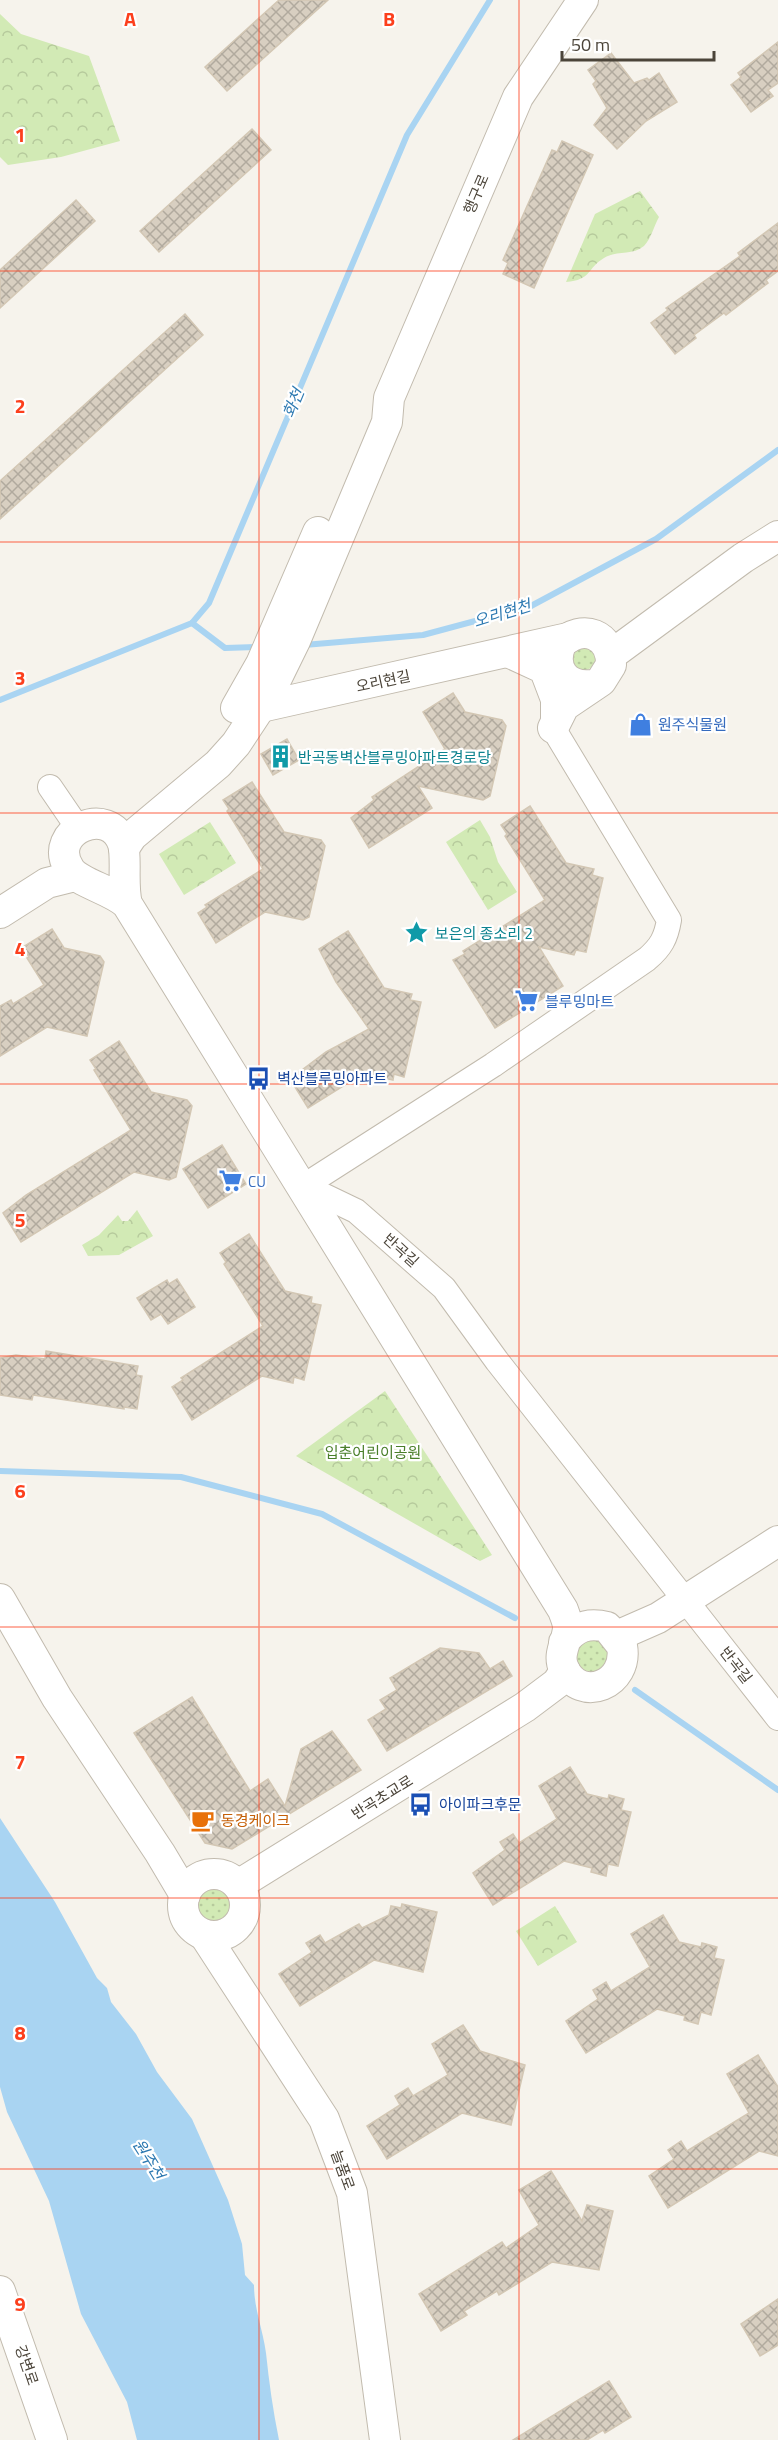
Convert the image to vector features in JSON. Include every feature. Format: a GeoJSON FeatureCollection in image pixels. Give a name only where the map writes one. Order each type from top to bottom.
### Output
{"type":"FeatureCollection","features":[{"type":"Feature","properties":{"kind":"street","name":"행구로"},"geometry":{"type":"LineString","coordinates":[[257,702],[261,664],[319,555],[368,421],[390,398],[518,96],[583,0]]}},
{"type":"Feature","properties":{"kind":"street"},"geometry":{"type":"LineString","coordinates":[[611,655],[743,558],[778,536]]}},
{"type":"Feature","properties":{"kind":"street","name":"오리현길"},"geometry":{"type":"LineString","coordinates":[[257,702],[505,654],[632,619],[743,558]]}},
{"type":"Feature","properties":{"kind":"street"},"geometry":{"type":"LineString","coordinates":[[304,1186],[493,1065],[661,947],[669,920],[553,728],[554,700],[551,671],[558,653],[577,635],[603,639],[611,655],[607,674],[564,706],[553,728]]}},
{"type":"Feature","properties":{"kind":"street"},"geometry":{"type":"LineString","coordinates":[[505,654],[551,671],[574,684],[592,685]]}},
{"type":"Feature","properties":{"kind":"street"},"geometry":{"type":"LineString","coordinates":[[0,913],[70,875],[111,877],[119,845],[218,764],[257,702]]}},
{"type":"Feature","properties":{"kind":"street"},"geometry":{"type":"LineString","coordinates":[[50,787],[78,828]]}},
{"type":"Feature","properties":{"kind":"street"},"geometry":{"type":"LineString","coordinates":[[70,875],[67,840],[78,828],[91,823],[119,845],[127,904]]}},
{"type":"Feature","properties":{"kind":"street"},"geometry":{"type":"LineString","coordinates":[[70,875],[118,895],[127,904],[576,1617],[606,1627],[620,1646],[622,1667],[608,1683],[598,1687],[569,1666],[568,1630],[576,1617]]}},
{"type":"Feature","properties":{"kind":"street","name":"반곡길"},"geometry":{"type":"LineString","coordinates":[[304,1186],[357,1210],[444,1288],[504,1370],[778,1718]]}},
{"type":"Feature","properties":{"kind":"street"},"geometry":{"type":"LineString","coordinates":[[689,1606],[778,1541]]}},
{"type":"Feature","properties":{"kind":"street"},"geometry":{"type":"LineString","coordinates":[[620,1646],[658,1618],[689,1606],[778,1560]]}},
{"type":"Feature","properties":{"kind":"street"},"geometry":{"type":"LineString","coordinates":[[0,1599],[57,1698],[138,1819],[185,1895]]}},
{"type":"Feature","properties":{"kind":"street","name":"반곡초교로"},"geometry":{"type":"LineString","coordinates":[[238,1884],[525,1707],[557,1683],[569,1666]]}},
{"type":"Feature","properties":{"kind":"street"},"geometry":{"type":"LineString","coordinates":[[138,1819],[209,1874],[230,1878],[238,1884],[244,1894],[245,1914],[219,1933],[189,1924],[184,1915],[185,1895],[189,1885],[209,1874]]}},
{"type":"Feature","properties":{"kind":"street","name":"늘품로"},"geometry":{"type":"LineString","coordinates":[[219,1933],[246,1995],[324,2120],[352,2193],[385,2440]]}},
{"type":"Feature","properties":{"kind":"street","name":"강변로"},"geometry":{"type":"LineString","coordinates":[[0,2291],[52,2440]]}},
{"type":"Feature","properties":{"kind":"green space"},"geometry":{"type":"Polygon","coordinates":[[[0,14],[21,34],[89,56],[120,141],[61,157],[8,165],[0,157],[0,14]]]}},
{"type":"Feature","properties":{"kind":"green space"},"geometry":{"type":"Polygon","coordinates":[[[640,191],[659,217],[644,246],[635,251],[604,258],[581,279],[566,282],[595,214],[640,191]]]}},
{"type":"Feature","properties":{"kind":"green space"},"geometry":{"type":"Polygon","coordinates":[[[584,648],[592,651],[595,659],[592,667],[584,670],[576,667],[573,659],[576,651],[584,648]]]}},
{"type":"Feature","properties":{"kind":"green space"},"geometry":{"type":"Polygon","coordinates":[[[480,820],[490,837],[498,862],[517,892],[488,910],[446,842],[480,820]]]}},
{"type":"Feature","properties":{"kind":"green space"},"geometry":{"type":"Polygon","coordinates":[[[210,822],[236,863],[184,895],[159,854],[210,822]]]}},
{"type":"Feature","properties":{"kind":"green space"},"geometry":{"type":"Polygon","coordinates":[[[137,1210],[153,1236],[119,1255],[88,1256],[82,1245],[99,1235],[118,1215],[122,1221],[128,1221],[137,1210]]]}},
{"type":"Feature","properties":{"kind":"green space","name":"입춘어린이공원"},"geometry":{"type":"Polygon","coordinates":[[[385,1391],[492,1555],[480,1561],[296,1456],[385,1391]]]}},
{"type":"Feature","properties":{"kind":"green space"},"geometry":{"type":"Polygon","coordinates":[[[589,1634],[614,1648],[603,1675],[577,1672],[573,1646],[589,1634]]]}},
{"type":"Feature","properties":{"kind":"green space"},"geometry":{"type":"Polygon","coordinates":[[[214,1887],[227,1892],[232,1905],[227,1918],[214,1923],[201,1918],[196,1905],[201,1892],[214,1887]]]}},
{"type":"Feature","properties":{"kind":"green space"},"geometry":{"type":"Polygon","coordinates":[[[555,1906],[577,1942],[538,1966],[516,1931],[555,1906]]]}},
{"type":"Feature","properties":{"kind":"water","name":"원주천"},"geometry":{"type":"Polygon","coordinates":[[[0,1818],[55,1902],[97,1978],[107,1988],[111,2002],[136,2034],[157,2072],[192,2119],[228,2200],[242,2244],[245,2275],[254,2285],[255,2303],[265,2344],[279,2440],[137,2440],[127,2402],[81,2314],[49,2201],[7,2112],[0,2087],[0,1818]]]}},
{"type":"Feature","properties":{"kind":"building"},"geometry":{"type":"Polygon","coordinates":[[[279,0],[328,0],[227,91],[205,67],[279,0]]]}},
{"type":"Feature","properties":{"kind":"building"},"geometry":{"type":"Polygon","coordinates":[[[778,42],[778,83],[768,90],[773,96],[751,112],[731,85],[741,77],[738,73],[778,42]]]}},
{"type":"Feature","properties":{"kind":"building"},"geometry":{"type":"Polygon","coordinates":[[[611,53],[634,83],[647,78],[649,80],[659,73],[677,102],[646,121],[617,149],[594,125],[607,108],[593,84],[596,81],[588,70],[611,53]]]}},
{"type":"Feature","properties":{"kind":"building"},"geometry":{"type":"Polygon","coordinates":[[[252,129],[271,150],[159,252],[140,231],[252,129]]]}},
{"type":"Feature","properties":{"kind":"building"},"geometry":{"type":"Polygon","coordinates":[[[562,141],[593,155],[534,288],[503,274],[508,263],[503,260],[552,150],[557,152],[562,141]]]}},
{"type":"Feature","properties":{"kind":"building"},"geometry":{"type":"Polygon","coordinates":[[[76,200],[95,221],[0,308],[0,270],[76,200]]]}},
{"type":"Feature","properties":{"kind":"building"},"geometry":{"type":"Polygon","coordinates":[[[778,223],[778,271],[766,280],[768,283],[726,315],[724,313],[694,335],[696,338],[675,354],[651,323],[668,310],[666,308],[740,256],[738,253],[778,223]]]}},
{"type":"Feature","properties":{"kind":"building"},"geometry":{"type":"Polygon","coordinates":[[[185,314],[203,335],[0,519],[0,481],[185,314]]]}},
{"type":"Feature","properties":{"kind":"building"},"geometry":{"type":"Polygon","coordinates":[[[453,693],[465,712],[502,720],[506,726],[490,796],[483,800],[418,786],[432,808],[369,848],[351,818],[374,800],[372,797],[445,749],[423,712],[453,693]]]}},
{"type":"Feature","properties":{"kind":"building","name":"반곡동벽산블루밍아파트경로당"},"geometry":{"type":"Polygon","coordinates":[[[287,739],[299,760],[273,775],[261,754],[287,739]]]}},
{"type":"Feature","properties":{"kind":"building"},"geometry":{"type":"Polygon","coordinates":[[[252,782],[284,832],[321,840],[325,846],[309,917],[303,920],[265,912],[216,943],[198,913],[207,907],[205,905],[263,869],[227,811],[229,809],[223,800],[252,782]]]}},
{"type":"Feature","properties":{"kind":"building"},"geometry":{"type":"Polygon","coordinates":[[[530,806],[566,863],[594,869],[592,875],[603,878],[586,952],[576,950],[574,955],[539,947],[563,986],[495,1028],[453,960],[465,954],[463,951],[545,900],[505,836],[507,834],[501,825],[530,806]]]}},
{"type":"Feature","properties":{"kind":"building"},"geometry":{"type":"Polygon","coordinates":[[[52,929],[64,948],[100,956],[104,962],[87,1036],[47,1027],[0,1056],[0,1006],[11,1000],[13,1004],[44,985],[27,958],[29,957],[23,947],[52,929]]]}},
{"type":"Feature","properties":{"kind":"building"},"geometry":{"type":"Polygon","coordinates":[[[348,931],[384,988],[412,994],[410,1000],[421,1002],[404,1077],[394,1074],[393,1080],[364,1073],[308,1108],[290,1079],[326,1052],[369,1029],[336,982],[319,949],[348,931]]]}},
{"type":"Feature","properties":{"kind":"building"},"geometry":{"type":"Polygon","coordinates":[[[119,1041],[151,1092],[187,1100],[192,1106],[176,1177],[169,1180],[134,1172],[21,1242],[3,1213],[26,1195],[131,1130],[90,1060],[119,1041]]]}},
{"type":"Feature","properties":{"kind":"building"},"geometry":{"type":"Polygon","coordinates":[[[222,1145],[246,1184],[208,1208],[183,1169],[222,1145]]]}},
{"type":"Feature","properties":{"kind":"building"},"geometry":{"type":"Polygon","coordinates":[[[249,1234],[285,1291],[312,1297],[311,1303],[321,1305],[304,1380],[294,1377],[293,1383],[262,1376],[192,1420],[172,1387],[183,1380],[181,1378],[263,1326],[224,1264],[226,1262],[220,1253],[249,1234]]]}},
{"type":"Feature","properties":{"kind":"building"},"geometry":{"type":"Polygon","coordinates":[[[177,1279],[195,1307],[168,1324],[161,1314],[151,1320],[137,1298],[167,1280],[169,1284],[177,1279]]]}},
{"type":"Feature","properties":{"kind":"building"},"geometry":{"type":"Polygon","coordinates":[[[46,1351],[138,1366],[136,1375],[142,1376],[137,1409],[33,1395],[32,1400],[0,1395],[0,1358],[16,1355],[45,1359],[46,1351]]]}},
{"type":"Feature","properties":{"kind":"building"},"geometry":{"type":"Polygon","coordinates":[[[440,1648],[479,1653],[490,1669],[503,1661],[512,1676],[387,1751],[368,1720],[386,1709],[380,1700],[397,1690],[390,1678],[440,1648]]]}},
{"type":"Feature","properties":{"kind":"building"},"geometry":{"type":"Polygon","coordinates":[[[192,1697],[250,1791],[268,1779],[285,1806],[301,1749],[332,1731],[361,1770],[232,1849],[205,1843],[134,1733],[192,1697]]]}},
{"type":"Feature","properties":{"kind":"building"},"geometry":{"type":"Polygon","coordinates":[[[570,1767],[587,1794],[608,1799],[609,1795],[624,1799],[621,1810],[631,1812],[618,1866],[608,1864],[606,1876],[591,1872],[592,1868],[564,1861],[493,1905],[473,1873],[505,1850],[500,1842],[513,1834],[519,1843],[557,1819],[539,1786],[570,1767]]]}},
{"type":"Feature","properties":{"kind":"building"},"geometry":{"type":"Polygon","coordinates":[[[402,1904],[437,1912],[423,1972],[374,1960],[300,2006],[279,1974],[312,1952],[306,1943],[320,1935],[325,1943],[359,1924],[362,1928],[389,1915],[391,1906],[401,1908],[402,1904]]]}},
{"type":"Feature","properties":{"kind":"building"},"geometry":{"type":"Polygon","coordinates":[[[663,1915],[679,1942],[701,1947],[702,1943],[717,1947],[714,1958],[724,1960],[711,2015],[701,2012],[698,2024],[684,2020],[685,2016],[657,2009],[586,2053],[566,2021],[598,1999],[593,1990],[606,1982],[611,1991],[650,1967],[631,1934],[663,1915]]]}},
{"type":"Feature","properties":{"kind":"building"},"geometry":{"type":"Polygon","coordinates":[[[463,2025],[480,2051],[525,2065],[511,2125],[462,2113],[387,2159],[367,2126],[400,2105],[395,2096],[408,2088],[413,2096],[448,2075],[432,2044],[463,2025]]]}},
{"type":"Feature","properties":{"kind":"building"},"geometry":{"type":"Polygon","coordinates":[[[758,2055],[778,2087],[778,2156],[759,2151],[668,2208],[649,2176],[674,2159],[668,2150],[681,2141],[687,2151],[749,2113],[727,2074],[758,2055]]]}},
{"type":"Feature","properties":{"kind":"building"},"geometry":{"type":"Polygon","coordinates":[[[551,2171],[582,2221],[587,2205],[613,2211],[599,2270],[552,2262],[499,2295],[497,2291],[464,2311],[467,2315],[441,2331],[419,2294],[502,2242],[506,2248],[539,2225],[519,2190],[551,2171]]]}},
{"type":"Feature","properties":{"kind":"building"},"geometry":{"type":"Polygon","coordinates":[[[778,2299],[778,2345],[760,2356],[741,2324],[778,2299]]]}},
{"type":"Feature","properties":{"kind":"building"},"geometry":{"type":"Polygon","coordinates":[[[609,2381],[631,2417],[605,2433],[603,2430],[587,2440],[513,2440],[609,2381]]]}},
{"type":"Feature","properties":{"kind":"waterway","name":"화천"},"geometry":{"type":"LineString","coordinates":[[0,700],[192,623],[209,603],[407,135],[490,0]]}},
{"type":"Feature","properties":{"kind":"waterway","name":"오리현천"},"geometry":{"type":"LineString","coordinates":[[304,645],[423,635],[531,606],[656,539],[778,450]]}},
{"type":"Feature","properties":{"kind":"waterway","name":"오리현천"},"geometry":{"type":"LineString","coordinates":[[192,623],[225,648],[258,647]]}},
{"type":"Feature","properties":{"kind":"waterway"},"geometry":{"type":"LineString","coordinates":[[0,1471],[181,1477],[322,1514],[515,1618]]}},
{"type":"Feature","properties":{"kind":"waterway"},"geometry":{"type":"LineString","coordinates":[[635,1690],[778,1790]]}},
{"type":"Feature","properties":{"kind":"place","name":"원주식물원"},"geometry":{"type":"Point","coordinates":[640,724]}},
{"type":"Feature","properties":{"kind":"place","name":"반곡동벽산블루밍아파트경로당"},"geometry":{"type":"Point","coordinates":[280,757]}},
{"type":"Feature","properties":{"kind":"place","name":"보은의 종소리 2"},"geometry":{"type":"Point","coordinates":[417,933]}},
{"type":"Feature","properties":{"kind":"place","name":"블루밍마트"},"geometry":{"type":"Point","coordinates":[527,1001]}},
{"type":"Feature","properties":{"kind":"place","name":"벽산블루밍아파트"},"geometry":{"type":"Point","coordinates":[259,1078]}},
{"type":"Feature","properties":{"kind":"place","name":"CU"},"geometry":{"type":"Point","coordinates":[230,1181]}},
{"type":"Feature","properties":{"kind":"place","name":"아이파크후문"},"geometry":{"type":"Point","coordinates":[421,1804]}},
{"type":"Feature","properties":{"kind":"place","name":"동경케이크"},"geometry":{"type":"Point","coordinates":[203,1820]}}]}
